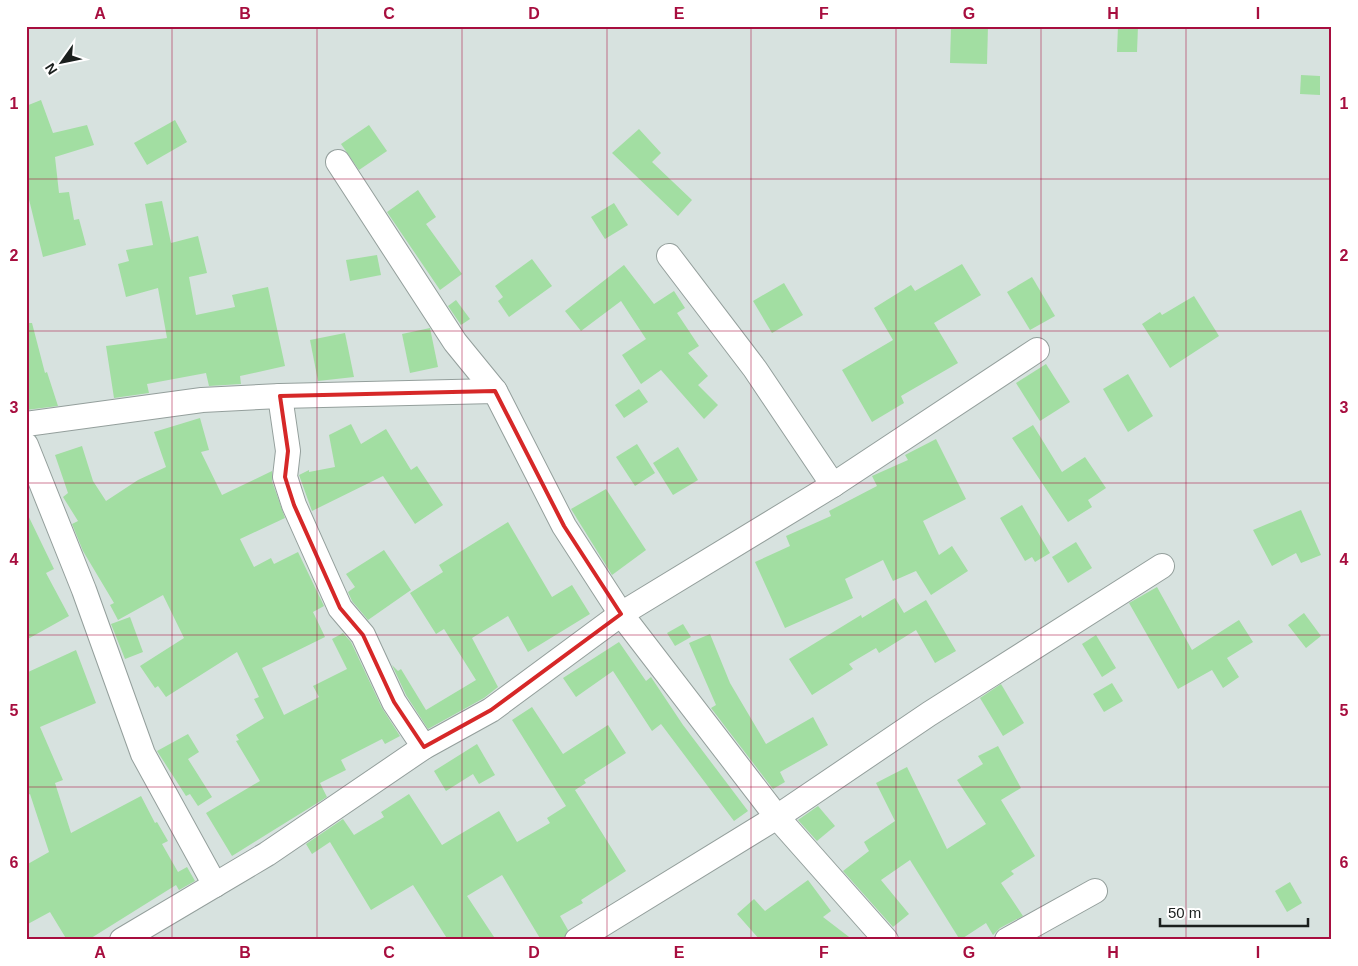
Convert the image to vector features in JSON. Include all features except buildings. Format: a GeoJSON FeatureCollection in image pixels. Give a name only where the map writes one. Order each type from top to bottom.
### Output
{"type":"FeatureCollection","features":[{"type":"Feature","properties":{"kind":"street"},"geometry":{"type":"LineString","coordinates":[[338,162],[455,342],[495,391],[564,526],[621,614],[777,817],[886,940]]}},
{"type":"Feature","properties":{"kind":"street"},"geometry":{"type":"LineString","coordinates":[[668,256],[755,368],[833,485]]}},
{"type":"Feature","properties":{"kind":"street"},"geometry":{"type":"LineString","coordinates":[[122,940],[267,854],[424,747],[491,710],[621,614],[833,485],[1037,350]]}},
{"type":"Feature","properties":{"kind":"street"},"geometry":{"type":"LineString","coordinates":[[26,424],[202,400],[280,396],[495,391]]}},
{"type":"Feature","properties":{"kind":"street"},"geometry":{"type":"LineString","coordinates":[[280,396],[288,452],[285,477],[294,505],[340,608],[363,635],[394,702],[424,747]]}},
{"type":"Feature","properties":{"kind":"street"},"geometry":{"type":"LineString","coordinates":[[26,445],[84,590],[143,754],[215,886]]}},
{"type":"Feature","properties":{"kind":"street"},"geometry":{"type":"LineString","coordinates":[[577,940],[777,817],[929,714],[1162,566]]}},
{"type":"Feature","properties":{"kind":"street"},"geometry":{"type":"LineString","coordinates":[[1007,940],[1095,891]]}},
{"type":"Feature","properties":{"kind":"highlighted area"},"geometry":{"type":"Polygon","coordinates":[[[495,391],[564,526],[621,614],[491,710],[424,747],[394,702],[363,635],[340,608],[294,505],[285,477],[288,451],[280,396],[495,391]]]}}]}
